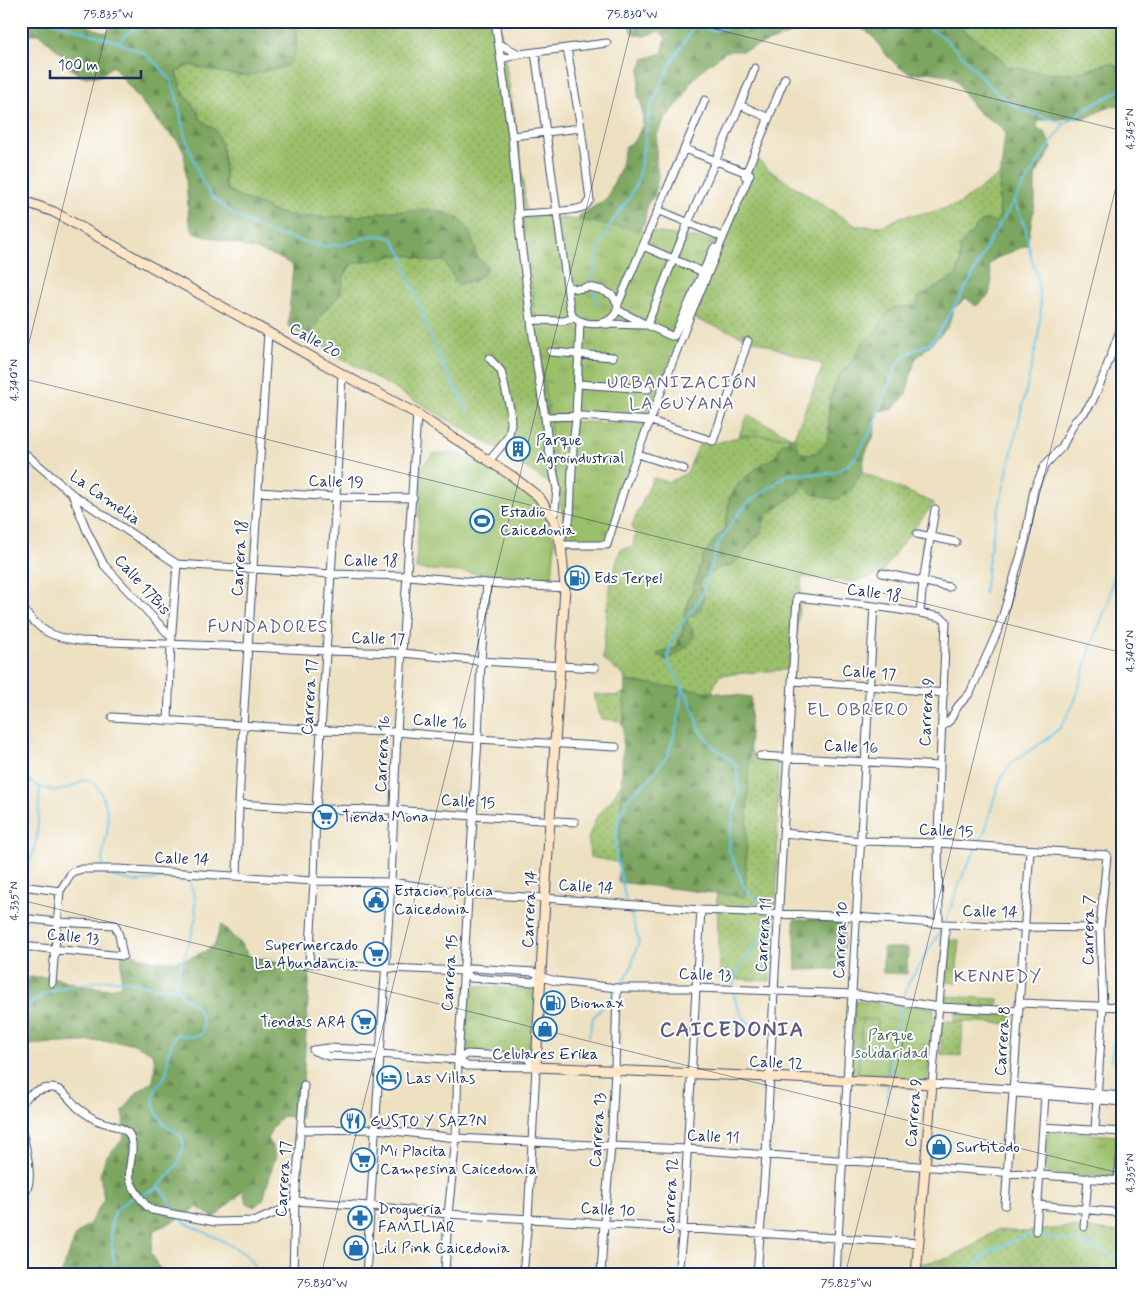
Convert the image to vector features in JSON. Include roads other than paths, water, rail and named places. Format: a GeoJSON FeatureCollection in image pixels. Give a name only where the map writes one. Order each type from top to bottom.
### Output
{"type":"FeatureCollection","features":[{"type":"Feature","properties":{"kind":"main road","name":"Calle 20"},"geometry":{"type":"LineString","coordinates":[[21,200],[54,212],[342,374],[418,414],[539,496],[554,520],[560,543]]}},
{"type":"Feature","properties":{"kind":"main road","name":"Carrera 14"},"geometry":{"type":"LineString","coordinates":[[536,1067],[565,588],[560,543]]}},
{"type":"Feature","properties":{"kind":"main road","name":"Calle 12"},"geometry":{"type":"LineString","coordinates":[[536,1067],[932,1084]]}},
{"type":"Feature","properties":{"kind":"main road","name":"Carrera 9"},"geometry":{"type":"LineString","coordinates":[[916,1275],[932,1084]]}},
{"type":"Feature","properties":{"kind":"street"},"geometry":{"type":"LineString","coordinates":[[497,21],[496,28],[512,136],[520,235],[548,446],[556,489],[554,520]]}},
{"type":"Feature","properties":{"kind":"street"},"geometry":{"type":"LineString","coordinates":[[501,58],[607,43]]}},
{"type":"Feature","properties":{"kind":"street"},"geometry":{"type":"LineString","coordinates":[[499,44],[520,54]]}},
{"type":"Feature","properties":{"kind":"street"},"geometry":{"type":"LineString","coordinates":[[518,214],[576,210],[585,206],[590,200],[581,128],[567,48]]}},
{"type":"Feature","properties":{"kind":"street"},"geometry":{"type":"LineString","coordinates":[[535,52],[568,299],[573,317],[580,321],[647,325]]}},
{"type":"Feature","properties":{"kind":"street"},"geometry":{"type":"LineString","coordinates":[[647,325],[673,258],[755,68]]}},
{"type":"Feature","properties":{"kind":"street"},"geometry":{"type":"LineString","coordinates":[[612,295],[618,307],[647,325],[674,336],[720,236],[785,78]]}},
{"type":"Feature","properties":{"kind":"street"},"geometry":{"type":"LineString","coordinates":[[602,323],[614,316],[705,100]]}},
{"type":"Feature","properties":{"kind":"street"},"geometry":{"type":"LineString","coordinates":[[740,105],[769,118]]}},
{"type":"Feature","properties":{"kind":"street"},"geometry":{"type":"LineString","coordinates":[[512,136],[581,128]]}},
{"type":"Feature","properties":{"kind":"street"},"geometry":{"type":"LineString","coordinates":[[580,321],[570,515],[568,526],[560,543],[607,545],[625,486],[690,316],[750,174],[685,148]]}},
{"type":"Feature","properties":{"kind":"street"},"geometry":{"type":"LineString","coordinates":[[658,210],[720,236]]}},
{"type":"Feature","properties":{"kind":"street"},"geometry":{"type":"LineString","coordinates":[[643,246],[703,272]]}},
{"type":"Feature","properties":{"kind":"street"},"geometry":{"type":"LineString","coordinates":[[567,286],[577,290],[595,288],[612,295],[623,293]]}},
{"type":"Feature","properties":{"kind":"street"},"geometry":{"type":"LineString","coordinates":[[568,299],[577,290]]}},
{"type":"Feature","properties":{"kind":"street"},"geometry":{"type":"LineString","coordinates":[[532,320],[563,321],[573,317]]}},
{"type":"Feature","properties":{"kind":"street"},"geometry":{"type":"LineString","coordinates":[[942,727],[950,720],[958,706],[970,693],[999,628],[1024,541],[1034,489],[1045,465],[1062,447],[1075,421],[1092,402],[1123,322]]}},
{"type":"Feature","properties":{"kind":"street","name":"Carrera 18"},"geometry":{"type":"LineString","coordinates":[[238,876],[243,725],[268,332]]}},
{"type":"Feature","properties":{"kind":"street"},"geometry":{"type":"LineString","coordinates":[[545,417],[651,421],[713,441],[748,341]]}},
{"type":"Feature","properties":{"kind":"street"},"geometry":{"type":"LineString","coordinates":[[551,352],[613,357]]}},
{"type":"Feature","properties":{"kind":"street"},"geometry":{"type":"LineString","coordinates":[[489,461],[504,444],[509,435],[511,424],[510,409],[501,371],[490,358]]}},
{"type":"Feature","properties":{"kind":"street","name":"Carrera 17"},"geometry":{"type":"LineString","coordinates":[[309,963],[316,808],[332,574],[342,374]]}},
{"type":"Feature","properties":{"kind":"street"},"geometry":{"type":"LineString","coordinates":[[578,384],[648,389]]}},
{"type":"Feature","properties":{"kind":"street","name":"Carrera 16"},"geometry":{"type":"LineString","coordinates":[[366,1275],[418,414]]}},
{"type":"Feature","properties":{"kind":"street","name":"La Camelia"},"geometry":{"type":"LineString","coordinates":[[21,450],[72,494],[177,564]]}},
{"type":"Feature","properties":{"kind":"street"},"geometry":{"type":"LineString","coordinates":[[638,454],[684,469]]}},
{"type":"Feature","properties":{"kind":"street","name":"Calle 19"},"geometry":{"type":"LineString","coordinates":[[258,492],[336,497],[413,498]]}},
{"type":"Feature","properties":{"kind":"street","name":"Calle 17Bis"},"geometry":{"type":"LineString","coordinates":[[72,494],[87,531],[104,565],[171,641]]}},
{"type":"Feature","properties":{"kind":"street"},"geometry":{"type":"LineString","coordinates":[[920,613],[935,509]]}},
{"type":"Feature","properties":{"kind":"street"},"geometry":{"type":"LineString","coordinates":[[916,534],[956,542]]}},
{"type":"Feature","properties":{"kind":"street"},"geometry":{"type":"LineString","coordinates":[[168,721],[171,641],[177,564]]}},
{"type":"Feature","properties":{"kind":"street","name":"Calle 18"},"geometry":{"type":"LineString","coordinates":[[177,564],[332,574],[408,576],[565,588]]}},
{"type":"Feature","properties":{"kind":"street"},"geometry":{"type":"LineString","coordinates":[[882,573],[949,587]]}},
{"type":"Feature","properties":{"kind":"street","name":"Carrera 15"},"geometry":{"type":"LineString","coordinates":[[446,1275],[448,1214],[456,1138],[458,1060],[487,583]]}},
{"type":"Feature","properties":{"kind":"street","name":"Calle 18"},"geometry":{"type":"LineString","coordinates":[[797,598],[920,613],[940,617],[946,621]]}},
{"type":"Feature","properties":{"kind":"street","name":"Carrera 11"},"geometry":{"type":"LineString","coordinates":[[757,1275],[766,1155],[797,598]]}},
{"type":"Feature","properties":{"kind":"street","name":"Carrera 10"},"geometry":{"type":"LineString","coordinates":[[836,1275],[874,606]]}},
{"type":"Feature","properties":{"kind":"street","name":"Calle 17"},"geometry":{"type":"LineString","coordinates":[[21,607],[45,631],[62,638],[81,641],[171,641],[327,652],[403,653],[481,661],[594,668]]}},
{"type":"Feature","properties":{"kind":"street","name":"Carrera 9"},"geometry":{"type":"LineString","coordinates":[[932,1084],[939,1007],[943,924],[938,843],[946,621]]}},
{"type":"Feature","properties":{"kind":"street","name":"Calle 17"},"geometry":{"type":"LineString","coordinates":[[792,681],[870,686],[944,694]]}},
{"type":"Feature","properties":{"kind":"street","name":"Calle 16"},"geometry":{"type":"LineString","coordinates":[[112,717],[322,730],[398,732],[616,747]]}},
{"type":"Feature","properties":{"kind":"street","name":"Calle 16"},"geometry":{"type":"LineString","coordinates":[[760,756],[940,766]]}},
{"type":"Feature","properties":{"kind":"street","name":"Calle 15"},"geometry":{"type":"LineString","coordinates":[[239,804],[394,810],[575,822]]}},
{"type":"Feature","properties":{"kind":"street","name":"Calle 15"},"geometry":{"type":"LineString","coordinates":[[784,833],[861,841],[938,843],[1107,855]]}},
{"type":"Feature","properties":{"kind":"street","name":"Carrera 8"},"geometry":{"type":"LineString","coordinates":[[1005,1205],[1030,850]]}},
{"type":"Feature","properties":{"kind":"street","name":"Carrera 7"},"geometry":{"type":"LineString","coordinates":[[1095,1130],[1103,1006],[1100,928],[1107,855]]}},
{"type":"Feature","properties":{"kind":"street","name":"Calle 14"},"geometry":{"type":"LineString","coordinates":[[60,891],[72,872],[82,869],[118,869],[314,881],[391,882],[469,894],[701,910],[856,917],[943,924],[1100,928]]}},
{"type":"Feature","properties":{"kind":"street"},"geometry":{"type":"LineString","coordinates":[[21,886],[60,891],[52,983]]}},
{"type":"Feature","properties":{"kind":"street","name":"Carrera 12"},"geometry":{"type":"LineString","coordinates":[[678,1275],[683,1229],[701,910]]}},
{"type":"Feature","properties":{"kind":"street"},"geometry":{"type":"LineString","coordinates":[[21,918],[57,922]]}},
{"type":"Feature","properties":{"kind":"street","name":"Calle 13"},"geometry":{"type":"LineString","coordinates":[[21,946],[123,956],[119,935],[115,926],[57,922]]}},
{"type":"Feature","properties":{"kind":"street","name":"Calle 13"},"geometry":{"type":"LineString","coordinates":[[309,963],[385,968],[464,971],[472,968],[534,972],[541,977],[556,981],[617,988],[696,988],[852,994],[939,1007],[1019,1011]]}},
{"type":"Feature","properties":{"kind":"street","name":"Carrera 13"},"geometry":{"type":"LineString","coordinates":[[601,1275],[611,1146],[617,988]]}},
{"type":"Feature","properties":{"kind":"street"},"geometry":{"type":"LineString","coordinates":[[1019,1003],[1123,1007]]}},
{"type":"Feature","properties":{"kind":"street","name":"Calle 12"},"geometry":{"type":"LineString","coordinates":[[380,1054],[373,1058],[328,1056],[313,1050],[328,1048],[374,1050],[380,1054],[458,1060],[467,1066],[536,1067]]}},
{"type":"Feature","properties":{"kind":"street","name":"Calle 12"},"geometry":{"type":"LineString","coordinates":[[458,1060],[467,1054],[526,1058],[536,1067]]}},
{"type":"Feature","properties":{"kind":"street","name":"Carrera 14"},"geometry":{"type":"LineString","coordinates":[[523,1275],[536,1067]]}},
{"type":"Feature","properties":{"kind":"street","name":"Calle 12"},"geometry":{"type":"LineString","coordinates":[[932,1084],[1013,1089],[1017,1087],[1097,1096],[1123,1102]]}},
{"type":"Feature","properties":{"kind":"street","name":"Carrera 17"},"geometry":{"type":"LineString","coordinates":[[293,1275],[304,1085]]}},
{"type":"Feature","properties":{"kind":"street"},"geometry":{"type":"LineString","coordinates":[[21,1106],[25,1098],[34,1092],[48,1087],[59,1089],[94,1119],[124,1129],[132,1141],[130,1181],[146,1207],[152,1210],[215,1222],[256,1221],[284,1209],[296,1201]]}},
{"type":"Feature","properties":{"kind":"street","name":"Calle 12"},"geometry":{"type":"LineString","coordinates":[[1013,1089],[1016,1093],[1045,1096],[1123,1096]]}},
{"type":"Feature","properties":{"kind":"street"},"geometry":{"type":"LineString","coordinates":[[1036,1231],[1045,1096]]}},
{"type":"Feature","properties":{"kind":"street"},"geometry":{"type":"LineString","coordinates":[[1043,1127],[1123,1132],[1120,1180]]}},
{"type":"Feature","properties":{"kind":"street"},"geometry":{"type":"LineString","coordinates":[[21,1129],[29,1164],[29,1184],[21,1197]]}},
{"type":"Feature","properties":{"kind":"street","name":"Calle 11"},"geometry":{"type":"LineString","coordinates":[[301,1130],[376,1129],[456,1138],[687,1149],[1120,1180]]}},
{"type":"Feature","properties":{"kind":"street"},"geometry":{"type":"LineString","coordinates":[[1084,1227],[1088,1178]]}},
{"type":"Feature","properties":{"kind":"street","name":"Calle 10"},"geometry":{"type":"LineString","coordinates":[[296,1201],[448,1214],[919,1244]]}},
{"type":"Feature","properties":{"kind":"street"},"geometry":{"type":"LineString","coordinates":[[1038,1205],[1123,1213]]}},
{"type":"Feature","properties":{"kind":"waterway"},"geometry":{"type":"LineString","coordinates":[[51,21],[117,42],[144,53],[158,65],[170,79],[177,98],[185,137],[202,182],[212,197],[234,215],[271,233],[316,245],[346,244],[374,235],[393,239],[403,256],[408,275],[440,360],[469,411]]}},
{"type":"Feature","properties":{"kind":"waterway"},"geometry":{"type":"LineString","coordinates":[[118,42],[136,26],[152,21]]}},
{"type":"Feature","properties":{"kind":"waterway"},"geometry":{"type":"LineString","coordinates":[[687,21],[695,26],[714,31],[744,21]]}},
{"type":"Feature","properties":{"kind":"waterway"},"geometry":{"type":"LineString","coordinates":[[909,21],[928,28],[945,39],[990,86],[1016,107],[1064,123]]}},
{"type":"Feature","properties":{"kind":"waterway"},"geometry":{"type":"LineString","coordinates":[[593,286],[592,279],[598,250],[612,222],[629,198],[638,180],[650,108],[675,56],[695,26]]}},
{"type":"Feature","properties":{"kind":"waterway"},"geometry":{"type":"LineString","coordinates":[[765,910],[745,888],[729,851],[730,833],[739,790],[737,770],[734,762],[711,745],[700,729],[691,702],[669,664],[668,655],[673,637],[702,595],[718,544],[734,519],[748,503],[788,474],[825,474],[835,472],[852,462],[873,428],[879,408],[898,364],[904,356],[929,343],[936,337],[969,282],[991,238],[1065,123],[1086,108],[1123,89]]}},
{"type":"Feature","properties":{"kind":"waterway"},"geometry":{"type":"LineString","coordinates":[[984,593],[992,537],[1038,339],[1041,308],[1037,276],[1025,227],[1014,201]]}},
{"type":"Feature","properties":{"kind":"waterway"},"geometry":{"type":"LineString","coordinates":[[594,291],[597,306]]}},
{"type":"Feature","properties":{"kind":"waterway"},"geometry":{"type":"LineString","coordinates":[[979,843],[985,831],[1002,776],[1013,762],[1046,740],[1061,727],[1075,701],[1094,637],[1109,601],[1114,573],[1115,546],[1123,515]]}},
{"type":"Feature","properties":{"kind":"waterway"},"geometry":{"type":"LineString","coordinates":[[626,901],[615,841],[620,814],[629,797],[650,778],[668,755],[678,721],[682,687]]}},
{"type":"Feature","properties":{"kind":"waterway"},"geometry":{"type":"LineString","coordinates":[[21,764],[31,782],[43,788],[62,790],[84,780],[96,785],[104,801],[108,819],[102,861],[103,866]]}},
{"type":"Feature","properties":{"kind":"waterway"},"geometry":{"type":"LineString","coordinates":[[21,879],[33,854],[37,837],[40,787]]}},
{"type":"Feature","properties":{"kind":"waterway"},"geometry":{"type":"LineString","coordinates":[[946,921],[964,872],[977,847]]}},
{"type":"Feature","properties":{"kind":"waterway"},"geometry":{"type":"LineString","coordinates":[[107,872],[118,878],[137,882],[181,876],[189,880],[195,898],[196,917],[176,980],[178,989],[183,997],[198,1008],[204,1026],[201,1034],[193,1037],[176,1034],[169,1050],[167,1071],[157,1087],[154,1097],[154,1106],[158,1115],[164,1124],[180,1135],[184,1144],[179,1163],[156,1189],[140,1195]]}},
{"type":"Feature","properties":{"kind":"waterway"},"geometry":{"type":"LineString","coordinates":[[621,985],[630,970],[639,941],[628,908]]}},
{"type":"Feature","properties":{"kind":"waterway"},"geometry":{"type":"LineString","coordinates":[[768,916],[766,928],[740,967],[733,987],[735,999],[744,1018],[752,1026],[770,1037]]}},
{"type":"Feature","properties":{"kind":"waterway"},"geometry":{"type":"LineString","coordinates":[[903,999],[909,982],[943,927]]}},
{"type":"Feature","properties":{"kind":"waterway"},"geometry":{"type":"LineString","coordinates":[[21,1013],[42,995],[68,986],[107,980],[126,980],[152,987],[178,989]]}},
{"type":"Feature","properties":{"kind":"waterway"},"geometry":{"type":"LineString","coordinates":[[1119,1004],[1123,987]]}},
{"type":"Feature","properties":{"kind":"waterway"},"geometry":{"type":"LineString","coordinates":[[589,1036],[593,1018],[615,992]]}},
{"type":"Feature","properties":{"kind":"waterway"},"geometry":{"type":"LineString","coordinates":[[889,1078],[897,1022],[902,1004]]}},
{"type":"Feature","properties":{"kind":"waterway"},"geometry":{"type":"LineString","coordinates":[[1111,1061],[1118,1009]]}},
{"type":"Feature","properties":{"kind":"waterway"},"geometry":{"type":"LineString","coordinates":[[887,1103],[888,1085]]}},
{"type":"Feature","properties":{"kind":"waterway"},"geometry":{"type":"LineString","coordinates":[[156,1189],[162,1189],[175,1212]]}},
{"type":"Feature","properties":{"kind":"waterway"},"geometry":{"type":"LineString","coordinates":[[116,1275],[111,1237],[115,1210],[136,1197]]}},
{"type":"Feature","properties":{"kind":"waterway"},"geometry":{"type":"LineString","coordinates":[[180,1217],[185,1223],[230,1245],[245,1255],[254,1264],[258,1275]]}},
{"type":"Feature","properties":{"kind":"waterway"},"geometry":{"type":"LineString","coordinates":[[966,1275],[985,1255],[1027,1235],[1083,1243],[1109,1254],[1123,1264]]}},
{"type":"Feature","properties":{"kind":"place","name":"Parque Agroindustrial"},"geometry":{"type":"Point","coordinates":[518,449]}},
{"type":"Feature","properties":{"kind":"place","name":"Estadio Caicedonia"},"geometry":{"type":"Point","coordinates":[482,521]}},
{"type":"Feature","properties":{"kind":"place","name":"Eds Terpel"},"geometry":{"type":"Point","coordinates":[577,578]}},
{"type":"Feature","properties":{"kind":"place","name":"Tienda Mona"},"geometry":{"type":"Point","coordinates":[325,817]}},
{"type":"Feature","properties":{"kind":"place","name":"Estacion policia Caicedonia"},"geometry":{"type":"Point","coordinates":[376,900]}},
{"type":"Feature","properties":{"kind":"place","name":"Supermercado La Abundancia"},"geometry":{"type":"Point","coordinates":[376,954]}},
{"type":"Feature","properties":{"kind":"place","name":"Biomax"},"geometry":{"type":"Point","coordinates":[553,1003]}},
{"type":"Feature","properties":{"kind":"place","name":"Tiendas ARA"},"geometry":{"type":"Point","coordinates":[364,1022]}},
{"type":"Feature","properties":{"kind":"place","name":"Celulares Erika"},"geometry":{"type":"Point","coordinates":[545,1029]}},
{"type":"Feature","properties":{"kind":"place","name":"Las Villas"},"geometry":{"type":"Point","coordinates":[389,1078]}},
{"type":"Feature","properties":{"kind":"place","name":"GUSTO Y SAZ?N"},"geometry":{"type":"Point","coordinates":[353,1121]}},
{"type":"Feature","properties":{"kind":"place","name":"Surtitodo"},"geometry":{"type":"Point","coordinates":[939,1147]}},
{"type":"Feature","properties":{"kind":"place","name":"Mi Placita Campesina Caicedonia"},"geometry":{"type":"Point","coordinates":[363,1160]}},
{"type":"Feature","properties":{"kind":"place","name":"Drogueria FAMILIAR"},"geometry":{"type":"Point","coordinates":[360,1218]}},
{"type":"Feature","properties":{"kind":"place","name":"Lili Pink Caicedonia"},"geometry":{"type":"Point","coordinates":[356,1248]}},
{"type":"Feature","properties":{"kind":"district","name":"URBANIZACIÓN LA GUYANA"},"geometry":{"type":"Point","coordinates":[682,393]}},
{"type":"Feature","properties":{"kind":"district","name":"FUNDADORES"},"geometry":{"type":"Point","coordinates":[268,627]}},
{"type":"Feature","properties":{"kind":"district","name":"EL OBRERO"},"geometry":{"type":"Point","coordinates":[858,710]}},
{"type":"Feature","properties":{"kind":"district","name":"KENNEDY"},"geometry":{"type":"Point","coordinates":[998,977]}},
{"type":"Feature","properties":{"kind":"district","name":"CAICEDONIA"},"geometry":{"type":"Point","coordinates":[732,1030]}},
{"type":"Feature","properties":{"kind":"park label","name":"Parque solidaridad"},"geometry":{"type":"Point","coordinates":[891,1044]}}]}
